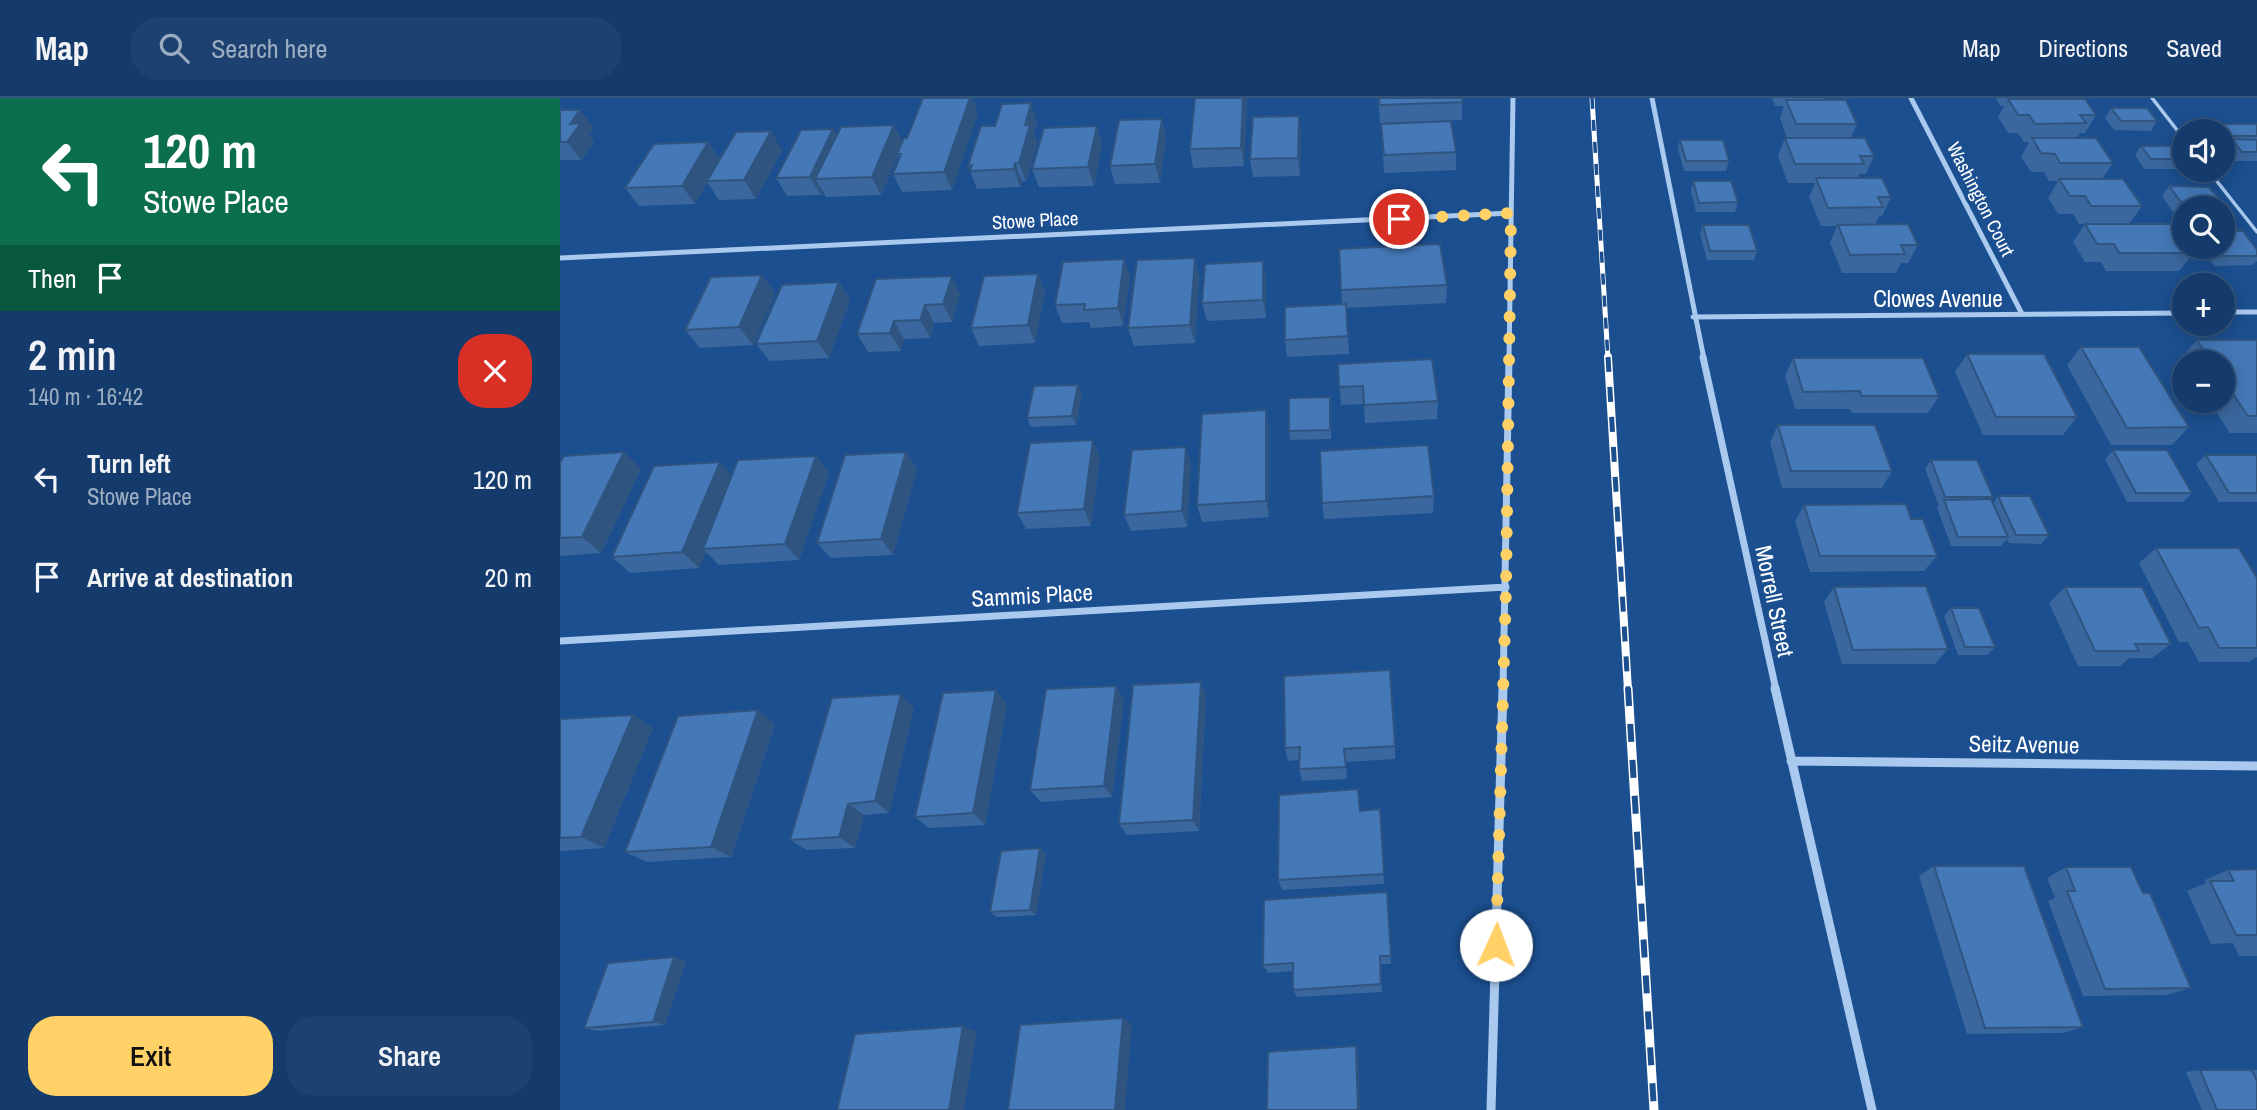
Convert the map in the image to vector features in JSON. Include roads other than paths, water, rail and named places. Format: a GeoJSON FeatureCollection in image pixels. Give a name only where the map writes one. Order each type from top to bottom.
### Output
{"type":"FeatureCollection","features":[{"type":"Feature","properties":{"kind":"street"},"geometry":{"type":"LineString","coordinates":[[1491,1110],[1506,587],[1513,98]]}},
{"type":"Feature","properties":{"kind":"street","name":"Morrell Street"},"geometry":{"type":"LineString","coordinates":[[1652,98],[1693,317],[1791,761],[1872,1110]]}},
{"type":"Feature","properties":{"kind":"street","name":"Washington Court"},"geometry":{"type":"LineString","coordinates":[[1911,98],[2022,314]]}},
{"type":"Feature","properties":{"kind":"street","name":"Stowe Place"},"geometry":{"type":"LineString","coordinates":[[560,258],[1511,213]]}},
{"type":"Feature","properties":{"kind":"street"},"geometry":{"type":"LineString","coordinates":[[2235,312],[2257,312]]}},
{"type":"Feature","properties":{"kind":"street","name":"Clowes Avenue"},"geometry":{"type":"LineString","coordinates":[[1693,317],[2172,313]]}},
{"type":"Feature","properties":{"kind":"street","name":"Sammis Place"},"geometry":{"type":"LineString","coordinates":[[560,641],[1506,587]]}},
{"type":"Feature","properties":{"kind":"street","name":"Seitz Avenue"},"geometry":{"type":"LineString","coordinates":[[1791,761],[2257,766]]}},
{"type":"Feature","properties":{"kind":"lane"},"geometry":{"type":"LineString","coordinates":[[2152,98],[2172,124]]}},
{"type":"Feature","properties":{"kind":"lane"},"geometry":{"type":"LineString","coordinates":[[2217,182],[2257,232]]}},
{"type":"Feature","properties":{"kind":"railway"},"geometry":{"type":"LineString","coordinates":[[1592,98],[1608,359]]}},
{"type":"Feature","properties":{"kind":"railway"},"geometry":{"type":"LineString","coordinates":[[1608,357],[1628,690]]}},
{"type":"Feature","properties":{"kind":"railway"},"geometry":{"type":"LineString","coordinates":[[1628,688],[1654,1110]]}}]}
